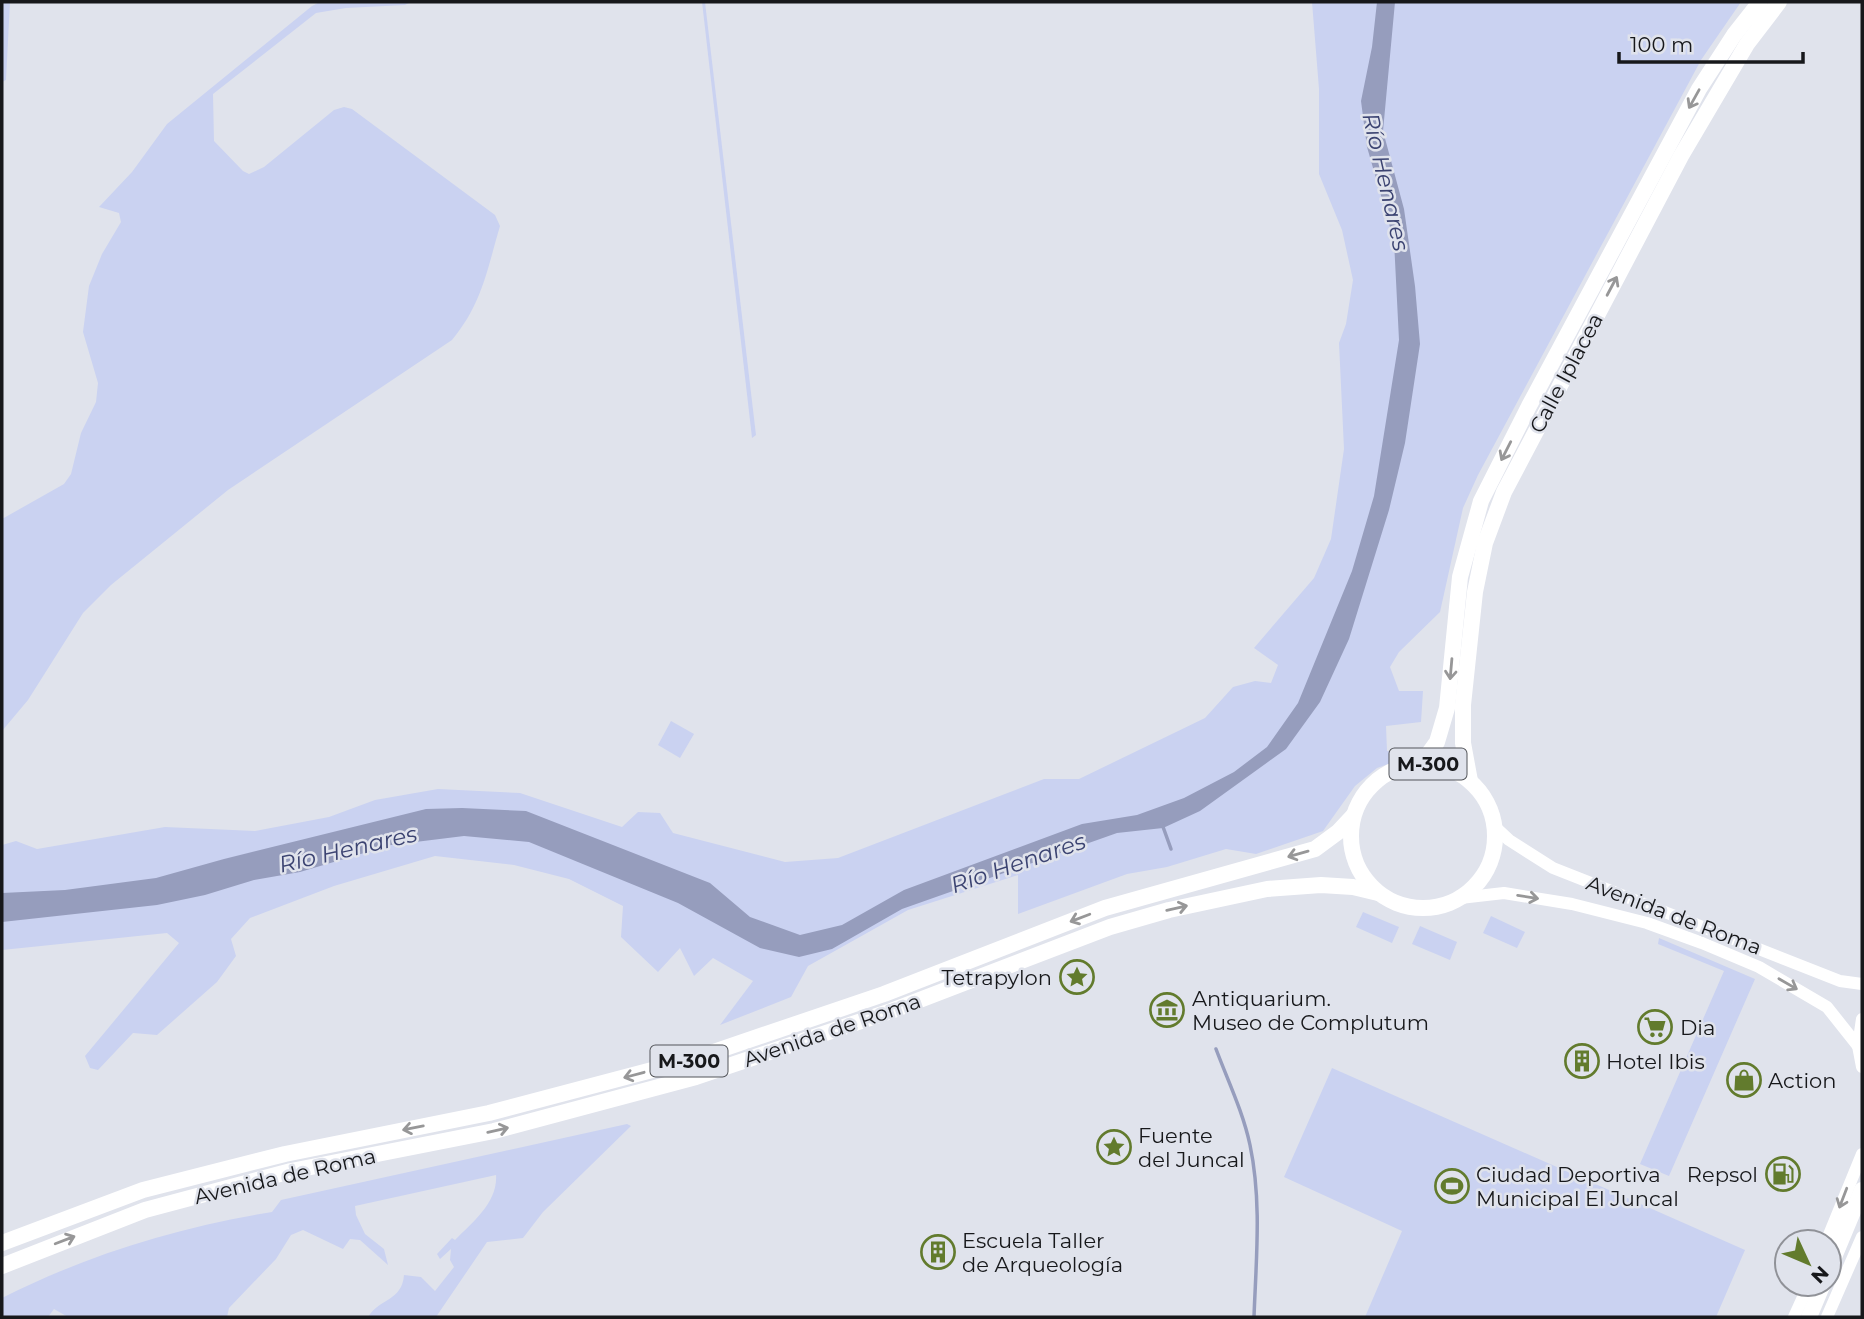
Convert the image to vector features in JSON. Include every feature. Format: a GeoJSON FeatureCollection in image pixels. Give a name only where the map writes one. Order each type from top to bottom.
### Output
{"type":"FeatureCollection","features":[{"type":"Feature","properties":{"kind":"main road","name":"Calle Iplacea"},"geometry":{"type":"LineString","coordinates":[[1422,763],[1437,742],[1447,708],[1460,577],[1481,501],[1528,406],[1693,101],[1734,35],[1760,2]]}},
{"type":"Feature","properties":{"kind":"main road","name":"Calle Iplacea"},"geometry":{"type":"LineString","coordinates":[[1470,781],[1463,743],[1463,705],[1475,592],[1485,542],[1504,492],[1688,144],[1747,44],[1779,2]]}},
{"type":"Feature","properties":{"kind":"main road","name":"M-300"},"geometry":{"type":"LineString","coordinates":[[1353,816],[1363,795],[1379,778],[1399,767],[1422,763],[1456,771],[1470,781],[1487,802],[1495,827]]}},
{"type":"Feature","properties":{"kind":"main road"},"geometry":{"type":"LineString","coordinates":[[1353,816],[1351,845],[1360,872],[1378,893]]}},
{"type":"Feature","properties":{"kind":"main road","name":"Avenida de Roma"},"geometry":{"type":"LineString","coordinates":[[2,1243],[143,1190],[285,1154],[489,1113],[691,1060],[884,993],[1105,908],[1315,849],[1338,832],[1353,816]]}},
{"type":"Feature","properties":{"kind":"main road"},"geometry":{"type":"LineString","coordinates":[[1460,898],[1480,879],[1493,854],[1495,827]]}},
{"type":"Feature","properties":{"kind":"main road","name":"Avenida de Roma"},"geometry":{"type":"LineString","coordinates":[[2,1266],[145,1210],[198,1195],[290,1171],[494,1131],[696,1077],[891,1011],[1110,927],[1169,910],[1267,889],[1321,885],[1353,887],[1378,893]]}},
{"type":"Feature","properties":{"kind":"main road","name":"M-300"},"geometry":{"type":"LineString","coordinates":[[1378,893],[1397,904],[1418,908],[1440,906],[1460,898]]}},
{"type":"Feature","properties":{"kind":"main road"},"geometry":{"type":"LineString","coordinates":[[1843,1235],[1862,1190]]}},
{"type":"Feature","properties":{"kind":"main road"},"geometry":{"type":"LineString","coordinates":[[1809,1317],[1817,1298]]}},
{"type":"Feature","properties":{"kind":"street","name":"Avenida de Roma"},"geometry":{"type":"LineString","coordinates":[[1495,827],[1509,840],[1553,868],[1840,981],[1862,984]]}},
{"type":"Feature","properties":{"kind":"street","name":"Avenida de Roma"},"geometry":{"type":"LineString","coordinates":[[1460,898],[1504,893],[1572,904],[1647,923],[1702,943],[1759,967],[1827,1007],[1858,1046]]}},
{"type":"Feature","properties":{"kind":"street","name":"M-300"},"geometry":{"type":"LineString","coordinates":[[1862,1019],[1858,1046],[1862,1067]]}},
{"type":"Feature","properties":{"kind":"street"},"geometry":{"type":"LineString","coordinates":[[1832,1228],[1862,1154]]}},
{"type":"Feature","properties":{"kind":"street"},"geometry":{"type":"LineString","coordinates":[[1827,1317],[1862,1237]]}},
{"type":"Feature","properties":{"kind":"street"},"geometry":{"type":"LineString","coordinates":[[1794,1317],[1802,1298]]}},
{"type":"Feature","properties":{"kind":"shaded area"},"geometry":{"type":"Polygon","coordinates":[[[2,2],[10,2],[6,80],[2,82],[2,2]]]}},
{"type":"Feature","properties":{"kind":"shaded area"},"geometry":{"type":"Polygon","coordinates":[[[320,2],[411,2],[405,5],[346,8],[316,13],[213,94],[214,141],[249,174],[264,167],[334,110],[344,107],[352,109],[495,215],[500,226],[477,300],[452,340],[228,490],[111,585],[83,613],[28,700],[2,731],[2,519],[64,484],[71,474],[81,433],[96,402],[98,383],[83,332],[89,286],[102,254],[121,222],[119,213],[99,207],[132,172],[167,124],[320,2]]]}},
{"type":"Feature","properties":{"kind":"shaded area"},"geometry":{"type":"Polygon","coordinates":[[[702,2],[705,2],[756,435],[752,438],[702,2]]]}},
{"type":"Feature","properties":{"kind":"shaded area"},"geometry":{"type":"Polygon","coordinates":[[[1312,2],[1741,2],[1701,60],[1478,475],[1463,508],[1440,612],[1399,652],[1390,667],[1399,691],[1423,691],[1421,722],[1386,726],[1387,751],[1411,752],[1408,757],[1377,768],[1355,786],[1323,831],[1256,854],[1226,849],[1167,867],[1127,874],[1018,914],[1018,875],[908,910],[808,966],[791,997],[720,1025],[753,981],[713,958],[694,976],[680,948],[658,972],[621,937],[623,906],[569,879],[514,865],[435,856],[334,886],[250,918],[231,939],[236,956],[217,982],[157,1035],[133,1033],[98,1070],[90,1068],[85,1056],[179,943],[167,933],[2,950],[2,845],[16,841],[37,849],[165,827],[255,831],[329,817],[375,800],[438,789],[520,793],[622,827],[638,812],[660,813],[673,833],[785,862],[838,858],[1044,779],[1079,779],[1205,718],[1233,687],[1255,681],[1271,683],[1278,665],[1254,648],[1314,578],[1331,539],[1344,449],[1339,343],[1346,324],[1353,280],[1342,230],[1319,174],[1319,89],[1312,2]]]}},
{"type":"Feature","properties":{"kind":"shaded area"},"geometry":{"type":"Polygon","coordinates":[[[671,721],[694,734],[680,758],[658,745],[671,721]]]}},
{"type":"Feature","properties":{"kind":"shaded area"},"geometry":{"type":"Polygon","coordinates":[[[1363,912],[1399,927],[1392,943],[1356,927],[1363,912]]]}},
{"type":"Feature","properties":{"kind":"shaded area"},"geometry":{"type":"Polygon","coordinates":[[[1491,916],[1525,932],[1517,948],[1483,933],[1491,916]]]}},
{"type":"Feature","properties":{"kind":"shaded area"},"geometry":{"type":"Polygon","coordinates":[[[1420,926],[1457,942],[1450,960],[1412,944],[1420,926]]]}},
{"type":"Feature","properties":{"kind":"shaded area"},"geometry":{"type":"Polygon","coordinates":[[[1659,938],[1755,979],[1669,1176],[1640,1164],[1724,971],[1658,944],[1659,938]]]}},
{"type":"Feature","properties":{"kind":"shaded area","name":"Ciudad Deportiva Municipal El Juncal"},"geometry":{"type":"Polygon","coordinates":[[[1332,1068],[1745,1250],[1716,1317],[1365,1317],[1402,1231],[1284,1177],[1332,1068]]]}},
{"type":"Feature","properties":{"kind":"shaded area"},"geometry":{"type":"Polygon","coordinates":[[[627,1124],[631,1126],[543,1212],[523,1238],[487,1242],[436,1317],[368,1317],[378,1306],[395,1295],[404,1275],[421,1277],[435,1291],[454,1267],[450,1260],[451,1249],[440,1259],[437,1254],[452,1238],[455,1240],[489,1203],[496,1185],[496,1175],[355,1206],[365,1234],[384,1249],[388,1265],[360,1240],[350,1239],[343,1249],[303,1230],[291,1235],[276,1259],[229,1308],[227,1317],[68,1317],[54,1309],[48,1317],[2,1317],[2,1298],[100,1256],[168,1234],[272,1212],[281,1200],[627,1124]]]}},
{"type":"Feature","properties":{"kind":"water","name":"Río Henares"},"geometry":{"type":"Polygon","coordinates":[[[1377,2],[1395,2],[1383,131],[1404,209],[1420,344],[1405,443],[1389,510],[1349,639],[1320,702],[1286,749],[1200,811],[1163,828],[1117,833],[902,909],[832,949],[799,957],[760,948],[678,903],[529,842],[464,836],[391,845],[300,872],[254,880],[205,895],[157,905],[2,922],[2,893],[65,890],[156,878],[426,809],[462,808],[526,811],[710,883],[750,917],[800,935],[842,925],[904,890],[1082,824],[1137,815],[1184,798],[1234,772],[1267,747],[1298,703],[1352,571],[1374,496],[1399,340],[1394,241],[1367,147],[1361,101],[1372,47],[1377,2]]]}},
{"type":"Feature","properties":{"kind":"waterway"},"geometry":{"type":"LineString","coordinates":[[1162,824],[1171,849]]}},
{"type":"Feature","properties":{"kind":"waterway"},"geometry":{"type":"LineString","coordinates":[[1216,1049],[1243,1121],[1254,1166],[1257,1231],[1254,1317]]}},
{"type":"Feature","properties":{"kind":"place","name":"Tetrapylon"},"geometry":{"type":"Point","coordinates":[1077,977]}},
{"type":"Feature","properties":{"kind":"place","name":"Antiquarium. Museo de Complutum"},"geometry":{"type":"Point","coordinates":[1167,1010]}},
{"type":"Feature","properties":{"kind":"place","name":"Dia"},"geometry":{"type":"Point","coordinates":[1655,1027]}},
{"type":"Feature","properties":{"kind":"place","name":"Hotel Ibis"},"geometry":{"type":"Point","coordinates":[1582,1061]}},
{"type":"Feature","properties":{"kind":"place","name":"Action"},"geometry":{"type":"Point","coordinates":[1744,1080]}},
{"type":"Feature","properties":{"kind":"place","name":"Fuente del Juncal"},"geometry":{"type":"Point","coordinates":[1114,1147]}},
{"type":"Feature","properties":{"kind":"place","name":"Repsol"},"geometry":{"type":"Point","coordinates":[1783,1174]}},
{"type":"Feature","properties":{"kind":"place","name":"Ciudad Deportiva Municipal El Juncal"},"geometry":{"type":"Point","coordinates":[1452,1186]}},
{"type":"Feature","properties":{"kind":"place","name":"Escuela Taller de Arqueología"},"geometry":{"type":"Point","coordinates":[938,1252]}}]}
